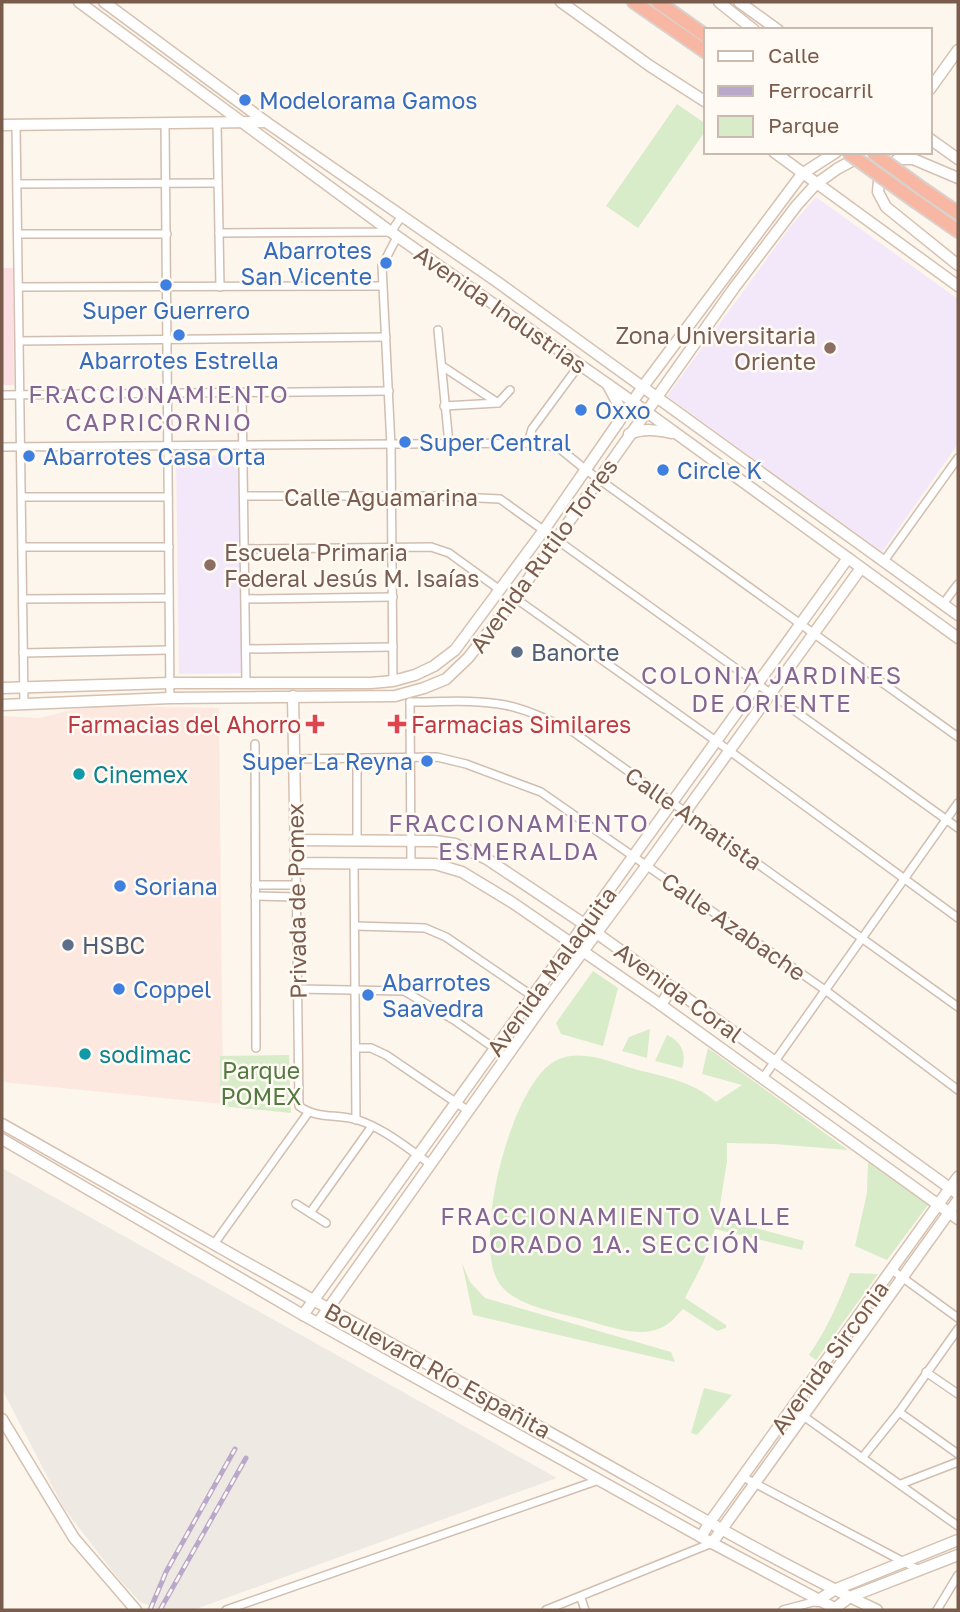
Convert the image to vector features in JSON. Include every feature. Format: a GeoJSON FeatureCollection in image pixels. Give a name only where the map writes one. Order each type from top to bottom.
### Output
{"type":"FeatureCollection","features":[{"type":"Feature","properties":{"kind":"highway"},"geometry":{"type":"LineString","coordinates":[[634,2],[704,51]]}},
{"type":"Feature","properties":{"kind":"highway"},"geometry":{"type":"LineString","coordinates":[[657,2],[703,34]]}},
{"type":"Feature","properties":{"kind":"highway"},"geometry":{"type":"LineString","coordinates":[[671,2],[703,34]]}},
{"type":"Feature","properties":{"kind":"highway"},"geometry":{"type":"LineString","coordinates":[[850,154],[958,231]]}},
{"type":"Feature","properties":{"kind":"highway"},"geometry":{"type":"LineString","coordinates":[[873,154],[958,213]]}},
{"type":"Feature","properties":{"kind":"main road","name":"Avenida Industrias"},"geometry":{"type":"LineString","coordinates":[[79,2],[394,234],[646,411],[958,638]]}},
{"type":"Feature","properties":{"kind":"main road","name":"Avenida Industrias"},"geometry":{"type":"LineString","coordinates":[[104,2],[266,122],[496,281],[958,615]]}},
{"type":"Feature","properties":{"kind":"main road"},"geometry":{"type":"LineString","coordinates":[[561,2],[650,66],[704,101]]}},
{"type":"Feature","properties":{"kind":"main road"},"geometry":{"type":"LineString","coordinates":[[719,2],[752,28]]}},
{"type":"Feature","properties":{"kind":"main road"},"geometry":{"type":"LineString","coordinates":[[739,2],[775,28]]}},
{"type":"Feature","properties":{"kind":"main road"},"geometry":{"type":"LineString","coordinates":[[90,10],[116,22],[128,19]]}},
{"type":"Feature","properties":{"kind":"main road"},"geometry":{"type":"LineString","coordinates":[[932,86],[958,50]]}},
{"type":"Feature","properties":{"kind":"main road"},"geometry":{"type":"LineString","coordinates":[[2,125],[266,122]]}},
{"type":"Feature","properties":{"kind":"main road"},"geometry":{"type":"LineString","coordinates":[[275,147],[285,135]]}},
{"type":"Feature","properties":{"kind":"main road"},"geometry":{"type":"LineString","coordinates":[[932,140],[958,159]]}},
{"type":"Feature","properties":{"kind":"main road"},"geometry":{"type":"LineString","coordinates":[[777,154],[958,286]]}},
{"type":"Feature","properties":{"kind":"main road","name":"Avenida Rutilo Torres"},"geometry":{"type":"LineString","coordinates":[[2,688],[393,681],[434,666],[455,650],[500,590],[642,388],[802,174],[833,154]]}},
{"type":"Feature","properties":{"kind":"main road","name":"Avenida Rutilo Torres"},"geometry":{"type":"LineString","coordinates":[[2,705],[170,698],[408,698],[446,679],[468,658],[515,598],[734,288],[816,184],[866,154]]}},
{"type":"Feature","properties":{"kind":"main road"},"geometry":{"type":"LineString","coordinates":[[958,178],[913,159],[898,159],[887,167],[880,180],[878,192],[886,207],[958,265]]}},
{"type":"Feature","properties":{"kind":"main road"},"geometry":{"type":"LineString","coordinates":[[608,384],[618,404],[618,424]]}},
{"type":"Feature","properties":{"kind":"main road"},"geometry":{"type":"LineString","coordinates":[[628,435],[639,430],[678,434]]}},
{"type":"Feature","properties":{"kind":"main road","name":"Avenida Malaquita"},"geometry":{"type":"LineString","coordinates":[[303,1315],[848,558]]}},
{"type":"Feature","properties":{"kind":"main road","name":"Avenida Malaquita"},"geometry":{"type":"LineString","coordinates":[[318,1323],[544,1003],[861,568]]}},
{"type":"Feature","properties":{"kind":"main road","name":"Privada de Pomex"},"geometry":{"type":"LineString","coordinates":[[293,696],[296,863]]}},
{"type":"Feature","properties":{"kind":"main road","name":"Avenida Coral"},"geometry":{"type":"LineString","coordinates":[[295,840],[411,840],[455,844],[487,859],[596,932],[956,1194]]}},
{"type":"Feature","properties":{"kind":"main road","name":"Avenida Coral"},"geometry":{"type":"LineString","coordinates":[[296,863],[435,864],[462,872],[513,903],[662,1005],[954,1216]]}},
{"type":"Feature","properties":{"kind":"main road"},"geometry":{"type":"LineString","coordinates":[[662,1005],[672,987]]}},
{"type":"Feature","properties":{"kind":"main road","name":"Boulevard Río Españita"},"geometry":{"type":"LineString","coordinates":[[2,1124],[710,1522],[834,1590],[877,1610]]}},
{"type":"Feature","properties":{"kind":"main road","name":"Boulevard Río Españita"},"geometry":{"type":"LineString","coordinates":[[2,1139],[303,1315],[817,1601],[836,1609]]}},
{"type":"Feature","properties":{"kind":"main road","name":"Avenida Sirconia"},"geometry":{"type":"LineString","coordinates":[[712,1543],[902,1278],[954,1216],[958,1177]]}},
{"type":"Feature","properties":{"kind":"main road","name":"Avenida Sirconia"},"geometry":{"type":"LineString","coordinates":[[701,1537],[937,1205],[956,1194]]}},
{"type":"Feature","properties":{"kind":"main road"},"geometry":{"type":"LineString","coordinates":[[2,1419],[75,1539],[135,1610]]}},
{"type":"Feature","properties":{"kind":"main road"},"geometry":{"type":"LineString","coordinates":[[817,1601],[834,1590],[958,1540]]}},
{"type":"Feature","properties":{"kind":"main road"},"geometry":{"type":"LineString","coordinates":[[836,1609],[850,1597],[958,1555]]}},
{"type":"Feature","properties":{"kind":"street"},"geometry":{"type":"LineString","coordinates":[[165,123],[170,698]]}},
{"type":"Feature","properties":{"kind":"street"},"geometry":{"type":"LineString","coordinates":[[217,123],[220,287]]}},
{"type":"Feature","properties":{"kind":"street"},"geometry":{"type":"LineString","coordinates":[[16,125],[24,704]]}},
{"type":"Feature","properties":{"kind":"street"},"geometry":{"type":"LineString","coordinates":[[18,184],[218,183]]}},
{"type":"Feature","properties":{"kind":"street"},"geometry":{"type":"LineString","coordinates":[[393,681],[391,446],[382,266],[401,217]]}},
{"type":"Feature","properties":{"kind":"street"},"geometry":{"type":"LineString","coordinates":[[219,233],[394,234]]}},
{"type":"Feature","properties":{"kind":"street"},"geometry":{"type":"LineString","coordinates":[[19,234],[167,234]]}},
{"type":"Feature","properties":{"kind":"street"},"geometry":{"type":"LineString","coordinates":[[19,288],[382,286]]}},
{"type":"Feature","properties":{"kind":"street"},"geometry":{"type":"LineString","coordinates":[[438,330],[449,444]]}},
{"type":"Feature","properties":{"kind":"street"},"geometry":{"type":"LineString","coordinates":[[20,341],[386,337]]}},
{"type":"Feature","properties":{"kind":"street"},"geometry":{"type":"LineString","coordinates":[[528,443],[532,429],[580,364]]}},
{"type":"Feature","properties":{"kind":"street"},"geometry":{"type":"LineString","coordinates":[[442,366],[498,403]]}},
{"type":"Feature","properties":{"kind":"street"},"geometry":{"type":"LineString","coordinates":[[444,406],[498,403],[510,390]]}},
{"type":"Feature","properties":{"kind":"street"},"geometry":{"type":"LineString","coordinates":[[2,395],[389,391]]}},
{"type":"Feature","properties":{"kind":"street"},"geometry":{"type":"LineString","coordinates":[[242,393],[246,684]]}},
{"type":"Feature","properties":{"kind":"street"},"geometry":{"type":"LineString","coordinates":[[2,447],[528,443],[559,448],[598,479],[958,737]]}},
{"type":"Feature","properties":{"kind":"street"},"geometry":{"type":"LineString","coordinates":[[884,561],[958,458]]}},
{"type":"Feature","properties":{"kind":"street"},"geometry":{"type":"LineString","coordinates":[[22,497],[168,496]]}},
{"type":"Feature","properties":{"kind":"street","name":"Calle Aguamarina"},"geometry":{"type":"LineString","coordinates":[[244,496],[491,497],[509,503],[556,540],[958,828]]}},
{"type":"Feature","properties":{"kind":"street"},"geometry":{"type":"LineString","coordinates":[[22,547],[169,547]]}},
{"type":"Feature","properties":{"kind":"street"},"geometry":{"type":"LineString","coordinates":[[244,548],[431,547],[449,553],[500,590]]}},
{"type":"Feature","properties":{"kind":"street"},"geometry":{"type":"LineString","coordinates":[[943,604],[958,584]]}},
{"type":"Feature","properties":{"kind":"street"},"geometry":{"type":"LineString","coordinates":[[23,599],[169,597]]}},
{"type":"Feature","properties":{"kind":"street"},"geometry":{"type":"LineString","coordinates":[[245,599],[393,597]]}},
{"type":"Feature","properties":{"kind":"street"},"geometry":{"type":"LineString","coordinates":[[515,598],[958,918]]}},
{"type":"Feature","properties":{"kind":"street"},"geometry":{"type":"LineString","coordinates":[[246,649],[393,647]]}},
{"type":"Feature","properties":{"kind":"street"},"geometry":{"type":"LineString","coordinates":[[23,653],[169,650]]}},
{"type":"Feature","properties":{"kind":"street"},"geometry":{"type":"LineString","coordinates":[[408,698],[411,864]]}},
{"type":"Feature","properties":{"kind":"street","name":"Calle Amatista"},"geometry":{"type":"LineString","coordinates":[[408,698],[504,705],[540,715],[572,731],[958,1007]]}},
{"type":"Feature","properties":{"kind":"street"},"geometry":{"type":"LineString","coordinates":[[255,744],[256,1048]]}},
{"type":"Feature","properties":{"kind":"street","name":"Calle Azabache"},"geometry":{"type":"LineString","coordinates":[[294,759],[437,757],[466,764],[541,792],[825,990],[958,1090]]}},
{"type":"Feature","properties":{"kind":"street"},"geometry":{"type":"LineString","coordinates":[[357,758],[357,840]]}},
{"type":"Feature","properties":{"kind":"street"},"geometry":{"type":"LineString","coordinates":[[763,1078],[958,803]]}},
{"type":"Feature","properties":{"kind":"street","name":"Privada de Pomex"},"geometry":{"type":"LineString","coordinates":[[296,863],[299,1106],[308,1113]]}},
{"type":"Feature","properties":{"kind":"street"},"geometry":{"type":"LineString","coordinates":[[354,864],[356,1119]]}},
{"type":"Feature","properties":{"kind":"street"},"geometry":{"type":"LineString","coordinates":[[255,885],[296,885]]}},
{"type":"Feature","properties":{"kind":"street"},"geometry":{"type":"LineString","coordinates":[[255,896],[296,897]]}},
{"type":"Feature","properties":{"kind":"street"},"geometry":{"type":"LineString","coordinates":[[355,926],[425,928],[446,937],[544,1003]]}},
{"type":"Feature","properties":{"kind":"street"},"geometry":{"type":"LineString","coordinates":[[298,989],[404,991],[445,1014],[507,1057]]}},
{"type":"Feature","properties":{"kind":"street"},"geometry":{"type":"LineString","coordinates":[[356,1048],[372,1048],[386,1055],[467,1111]]}},
{"type":"Feature","properties":{"kind":"street"},"geometry":{"type":"LineString","coordinates":[[214,1244],[308,1113],[356,1119],[372,1126],[429,1163]]}},
{"type":"Feature","properties":{"kind":"street"},"geometry":{"type":"LineString","coordinates":[[310,1213],[372,1126]]}},
{"type":"Feature","properties":{"kind":"street"},"geometry":{"type":"LineString","coordinates":[[296,1204],[326,1223]]}},
{"type":"Feature","properties":{"kind":"street"},"geometry":{"type":"LineString","coordinates":[[892,1270],[958,1318]]}},
{"type":"Feature","properties":{"kind":"street"},"geometry":{"type":"LineString","coordinates":[[863,1458],[958,1329]]}},
{"type":"Feature","properties":{"kind":"street"},"geometry":{"type":"LineString","coordinates":[[926,1372],[958,1394]]}},
{"type":"Feature","properties":{"kind":"street"},"geometry":{"type":"LineString","coordinates":[[792,1408],[958,1526]]}},
{"type":"Feature","properties":{"kind":"street"},"geometry":{"type":"LineString","coordinates":[[899,1412],[958,1454]]}},
{"type":"Feature","properties":{"kind":"street"},"geometry":{"type":"LineString","coordinates":[[901,1485],[958,1462]]}},
{"type":"Feature","properties":{"kind":"street"},"geometry":{"type":"LineString","coordinates":[[743,1478],[919,1570]]}},
{"type":"Feature","properties":{"kind":"street"},"geometry":{"type":"LineString","coordinates":[[226,1610],[599,1480]]}},
{"type":"Feature","properties":{"kind":"street"},"geometry":{"type":"LineString","coordinates":[[699,1550],[701,1537]]}},
{"type":"Feature","properties":{"kind":"street"},"geometry":{"type":"LineString","coordinates":[[546,1610],[712,1543]]}},
{"type":"Feature","properties":{"kind":"street"},"geometry":{"type":"LineString","coordinates":[[937,1610],[958,1575]]}},
{"type":"Feature","properties":{"kind":"street"},"geometry":{"type":"LineString","coordinates":[[580,1598],[585,1610]]}},
{"type":"Feature","properties":{"kind":"street"},"geometry":{"type":"LineString","coordinates":[[783,1610],[817,1601]]}},
{"type":"Feature","properties":{"kind":"shaded area","name":"Zona Universitaria Oriente"},"geometry":{"type":"Polygon","coordinates":[[[816,197],[958,299],[958,444],[882,552],[667,396],[790,227],[816,197]]]}},
{"type":"Feature","properties":{"kind":"shaded area"},"geometry":{"type":"Polygon","coordinates":[[[2,268],[13,268],[14,385],[2,385],[2,268]]]}},
{"type":"Feature","properties":{"kind":"shaded area","name":"Escuela Primaria Federal Jesús M. Isaías"},"geometry":{"type":"Polygon","coordinates":[[[242,455],[242,673],[179,674],[176,457],[242,455]]]}},
{"type":"Feature","properties":{"kind":"shaded area"},"geometry":{"type":"Polygon","coordinates":[[[79,708],[219,708],[223,1104],[2,1082],[2,716],[40,718],[79,708]]]}},
{"type":"Feature","properties":{"kind":"shaded area"},"geometry":{"type":"Polygon","coordinates":[[[2,1168],[557,1478],[193,1610],[161,1610],[140,1602],[117,1577],[63,1507],[2,1389],[2,1168]]]}},
{"type":"Feature","properties":{"kind":"green space"},"geometry":{"type":"Polygon","coordinates":[[[677,104],[704,123],[704,133],[638,228],[606,206],[677,104]]]}},
{"type":"Feature","properties":{"kind":"green space"},"geometry":{"type":"Polygon","coordinates":[[[593,971],[618,988],[603,1046],[561,1034],[556,1023],[593,971]]]}},
{"type":"Feature","properties":{"kind":"green space"},"geometry":{"type":"Polygon","coordinates":[[[650,1029],[647,1058],[622,1051],[629,1037],[650,1029]]]}},
{"type":"Feature","properties":{"kind":"green space"},"geometry":{"type":"Polygon","coordinates":[[[667,1035],[682,1049],[682,1068],[655,1061],[667,1035]]]}},
{"type":"Feature","properties":{"kind":"green space"},"geometry":{"type":"Polygon","coordinates":[[[708,1048],[848,1150],[727,1143],[727,1161],[718,1218],[804,1241],[802,1250],[715,1229],[703,1263],[685,1298],[726,1325],[726,1328],[717,1331],[683,1309],[663,1327],[634,1332],[541,1308],[509,1294],[502,1287],[493,1268],[490,1239],[492,1205],[510,1133],[523,1101],[539,1076],[555,1061],[565,1057],[586,1056],[679,1081],[716,1102],[742,1085],[702,1074],[708,1048]]]}},
{"type":"Feature","properties":{"kind":"green space","name":"Parque POMEX"},"geometry":{"type":"Polygon","coordinates":[[[289,1055],[291,1113],[220,1106],[220,1056],[289,1055]]]}},
{"type":"Feature","properties":{"kind":"green space"},"geometry":{"type":"Polygon","coordinates":[[[868,1162],[928,1205],[887,1260],[855,1246],[867,1193],[868,1162]]]}},
{"type":"Feature","properties":{"kind":"green space"},"geometry":{"type":"Polygon","coordinates":[[[462,1263],[470,1282],[485,1298],[671,1352],[675,1362],[473,1315],[462,1263]]]}},
{"type":"Feature","properties":{"kind":"green space"},"geometry":{"type":"Polygon","coordinates":[[[850,1273],[878,1274],[816,1360],[809,1355],[832,1315],[850,1273]]]}},
{"type":"Feature","properties":{"kind":"green space"},"geometry":{"type":"Polygon","coordinates":[[[704,1388],[732,1395],[697,1435],[691,1433],[704,1388]]]}},
{"type":"Feature","properties":{"kind":"railway"},"geometry":{"type":"LineString","coordinates":[[150,1610],[166,1572],[235,1449]]}},
{"type":"Feature","properties":{"kind":"railway"},"geometry":{"type":"LineString","coordinates":[[160,1610],[246,1458]]}},
{"type":"Feature","properties":{"kind":"place","name":"Modelorama Gamos"},"geometry":{"type":"Point","coordinates":[245,100]}},
{"type":"Feature","properties":{"kind":"place","name":"Abarrotes San Vicente"},"geometry":{"type":"Point","coordinates":[386,263]}},
{"type":"Feature","properties":{"kind":"place","name":"Super Guerrero"},"geometry":{"type":"Point","coordinates":[166,285]}},
{"type":"Feature","properties":{"kind":"place","name":"Abarrotes Estrella"},"geometry":{"type":"Point","coordinates":[179,335]}},
{"type":"Feature","properties":{"kind":"place","name":"Zona Universitaria Oriente"},"geometry":{"type":"Point","coordinates":[830,348]}},
{"type":"Feature","properties":{"kind":"place","name":"Oxxo"},"geometry":{"type":"Point","coordinates":[581,410]}},
{"type":"Feature","properties":{"kind":"place","name":"Super Central"},"geometry":{"type":"Point","coordinates":[405,442]}},
{"type":"Feature","properties":{"kind":"place","name":"Abarrotes Casa Orta"},"geometry":{"type":"Point","coordinates":[29,456]}},
{"type":"Feature","properties":{"kind":"place","name":"Circle K"},"geometry":{"type":"Point","coordinates":[663,470]}},
{"type":"Feature","properties":{"kind":"place","name":"Escuela Primaria Federal Jesús M. Isaías"},"geometry":{"type":"Point","coordinates":[210,565]}},
{"type":"Feature","properties":{"kind":"place","name":"Banorte"},"geometry":{"type":"Point","coordinates":[517,652]}},
{"type":"Feature","properties":{"kind":"place","name":"Farmacias del Ahorro"},"geometry":{"type":"Point","coordinates":[315,724]}},
{"type":"Feature","properties":{"kind":"place","name":"Farmacias Similares"},"geometry":{"type":"Point","coordinates":[397,724]}},
{"type":"Feature","properties":{"kind":"place","name":"Super La Reyna"},"geometry":{"type":"Point","coordinates":[427,761]}},
{"type":"Feature","properties":{"kind":"place","name":"Cinemex"},"geometry":{"type":"Point","coordinates":[79,774]}},
{"type":"Feature","properties":{"kind":"place","name":"Soriana"},"geometry":{"type":"Point","coordinates":[120,886]}},
{"type":"Feature","properties":{"kind":"place","name":"HSBC"},"geometry":{"type":"Point","coordinates":[68,945]}},
{"type":"Feature","properties":{"kind":"place","name":"Coppel"},"geometry":{"type":"Point","coordinates":[119,989]}},
{"type":"Feature","properties":{"kind":"place","name":"Abarrotes Saavedra"},"geometry":{"type":"Point","coordinates":[368,995]}},
{"type":"Feature","properties":{"kind":"place","name":"sodimac"},"geometry":{"type":"Point","coordinates":[85,1054]}},
{"type":"Feature","properties":{"kind":"district","name":"FRACCIONAMIENTO CAPRICORNIO"},"geometry":{"type":"Point","coordinates":[159,407]}},
{"type":"Feature","properties":{"kind":"district","name":"COLONIA JARDINES DE ORIENTE"},"geometry":{"type":"Point","coordinates":[772,688]}},
{"type":"Feature","properties":{"kind":"district","name":"FRACCIONAMIENTO ESMERALDA"},"geometry":{"type":"Point","coordinates":[519,836]}},
{"type":"Feature","properties":{"kind":"district","name":"FRACCIONAMIENTO VALLE DORADO 1A. SECCIÓN"},"geometry":{"type":"Point","coordinates":[616,1229]}}]}
